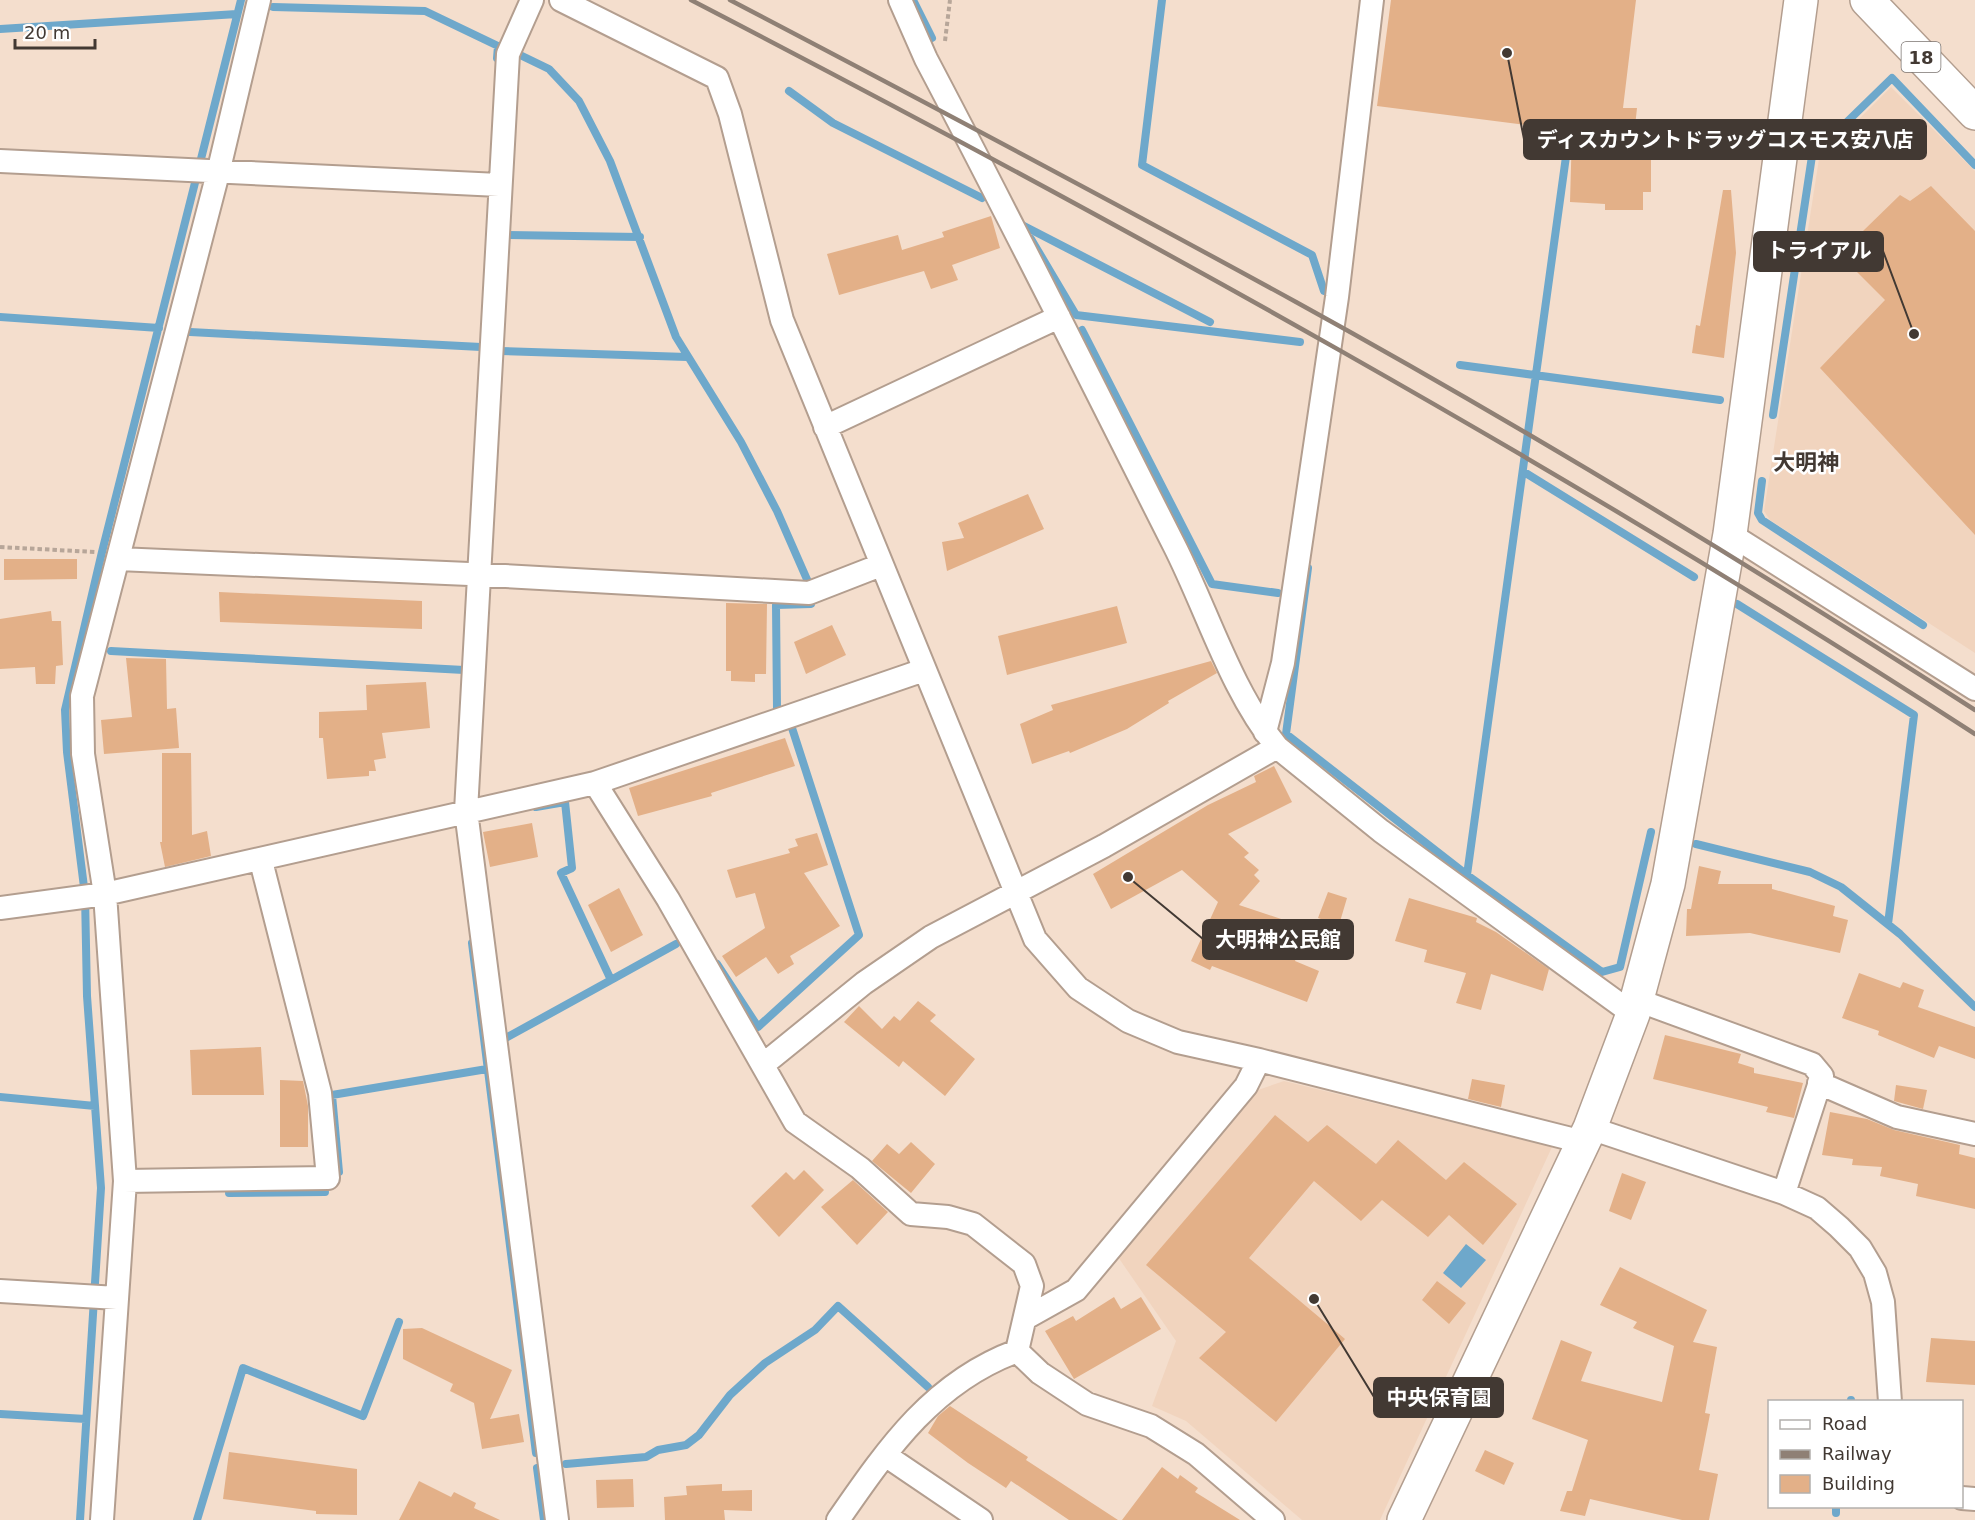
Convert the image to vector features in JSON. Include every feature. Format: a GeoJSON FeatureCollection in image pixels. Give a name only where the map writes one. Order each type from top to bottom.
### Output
{"type":"FeatureCollection","features":[{"type":"Feature","properties":{"kind":"street"},"geometry":{"type":"LineString","coordinates":[[102,1520],[125,1181],[105,894],[83,754],[82,696],[218,173],[259,0]]}},
{"type":"Feature","properties":{"kind":"street"},"geometry":{"type":"LineString","coordinates":[[532,0],[508,54],[466,811],[557,1520]]}},
{"type":"Feature","properties":{"kind":"street"},"geometry":{"type":"LineString","coordinates":[[561,0],[717,78],[730,114],[782,320],[1035,939],[1078,988],[1128,1021],[1178,1042],[1586,1135],[1784,1193],[1817,1209],[1860,1248],[1875,1274],[1883,1302],[1890,1400]]}},
{"type":"Feature","properties":{"kind":"street"},"geometry":{"type":"LineString","coordinates":[[900,0],[926,59],[1177,550],[1238,684],[1271,740],[1381,831],[1635,1007],[1812,1064],[1822,1076],[1784,1193]]}},
{"type":"Feature","properties":{"kind":"street"},"geometry":{"type":"LineString","coordinates":[[764,1064],[864,983],[931,937],[1104,846],[1271,740],[1337,297],[1372,0]]}},
{"type":"Feature","properties":{"kind":"street"},"geometry":{"type":"LineString","coordinates":[[1404,1520],[1586,1135],[1635,1007],[1668,884],[1730,534],[1801,0]]}},
{"type":"Feature","properties":{"kind":"street","name":"18"},"geometry":{"type":"LineString","coordinates":[[1867,0],[1975,113]]}},
{"type":"Feature","properties":{"kind":"street"},"geometry":{"type":"LineString","coordinates":[[0,161],[499,185]]}},
{"type":"Feature","properties":{"kind":"street"},"geometry":{"type":"LineString","coordinates":[[825,427],[1059,316]]}},
{"type":"Feature","properties":{"kind":"street"},"geometry":{"type":"LineString","coordinates":[[1730,534],[1975,689]]}},
{"type":"Feature","properties":{"kind":"street"},"geometry":{"type":"LineString","coordinates":[[119,556],[808,593],[881,565]]}},
{"type":"Feature","properties":{"kind":"street"},"geometry":{"type":"LineString","coordinates":[[0,908],[105,894],[261,861],[466,811],[546,796],[595,783],[924,670]]}},
{"type":"Feature","properties":{"kind":"street"},"geometry":{"type":"LineString","coordinates":[[595,783],[668,899],[795,1122],[860,1168],[911,1214],[948,1217],[973,1224],[1024,1264],[1032,1286],[1017,1351]]}},
{"type":"Feature","properties":{"kind":"street"},"geometry":{"type":"LineString","coordinates":[[125,1181],[328,1178],[320,1093],[261,861]]}},
{"type":"Feature","properties":{"kind":"street"},"geometry":{"type":"LineString","coordinates":[[1026,1318],[1076,1290],[1246,1086],[1259,1060]]}},
{"type":"Feature","properties":{"kind":"street"},"geometry":{"type":"LineString","coordinates":[[1819,1083],[1897,1117],[1975,1134]]}},
{"type":"Feature","properties":{"kind":"street"},"geometry":{"type":"LineString","coordinates":[[0,1291],[117,1298]]}},
{"type":"Feature","properties":{"kind":"street"},"geometry":{"type":"LineString","coordinates":[[838,1520],[885,1455],[920,1413],[950,1386],[985,1363],[1017,1351]]}},
{"type":"Feature","properties":{"kind":"street"},"geometry":{"type":"LineString","coordinates":[[1017,1351],[1040,1373],[1087,1404],[1151,1426],[1196,1455],[1273,1520]]}},
{"type":"Feature","properties":{"kind":"street"},"geometry":{"type":"LineString","coordinates":[[885,1455],[981,1520]]}},
{"type":"Feature","properties":{"kind":"path"},"geometry":{"type":"LineString","coordinates":[[0,547],[119,556]]}},
{"type":"Feature","properties":{"kind":"shaded area"},"geometry":{"type":"Polygon","coordinates":[[[1891,87],[1975,171],[1975,653],[1770,520],[1764,511],[1819,159],[1891,87]]]}},
{"type":"Feature","properties":{"kind":"shaded area"},"geometry":{"type":"Polygon","coordinates":[[[1284,1081],[1552,1147],[1380,1520],[1302,1520],[1186,1421],[1152,1406],[1176,1341],[1118,1257],[1258,1090],[1284,1081]]]}},
{"type":"Feature","properties":{"kind":"water"},"geometry":{"type":"Polygon","coordinates":[[[1466,1244],[1486,1260],[1461,1288],[1443,1273],[1466,1244]]]}},
{"type":"Feature","properties":{"kind":"building"},"geometry":{"type":"Polygon","coordinates":[[[1391,0],[1636,0],[1623,108],[1637,108],[1632,154],[1651,154],[1651,192],[1643,192],[1643,210],[1605,210],[1605,204],[1570,202],[1572,131],[1377,106],[1391,0]]]}},
{"type":"Feature","properties":{"kind":"building"},"geometry":{"type":"Polygon","coordinates":[[[1931,186],[1975,231],[1975,535],[1820,368],[1885,300],[1849,264],[1872,241],[1863,231],[1900,195],[1910,201],[1931,186]]]}},
{"type":"Feature","properties":{"kind":"building"},"geometry":{"type":"Polygon","coordinates":[[[1723,190],[1731,190],[1736,253],[1724,358],[1692,353],[1696,325],[1700,326],[1723,190]]]}},
{"type":"Feature","properties":{"kind":"building"},"geometry":{"type":"Polygon","coordinates":[[[991,216],[1000,248],[952,265],[958,280],[931,289],[924,271],[839,295],[827,254],[898,235],[902,250],[944,237],[942,232],[991,216]]]}},
{"type":"Feature","properties":{"kind":"building"},"geometry":{"type":"Polygon","coordinates":[[[1028,494],[1044,529],[947,571],[942,542],[964,538],[958,523],[1028,494]]]}},
{"type":"Feature","properties":{"kind":"building"},"geometry":{"type":"Polygon","coordinates":[[[4,559],[77,559],[77,579],[4,580],[4,559]]]}},
{"type":"Feature","properties":{"kind":"building"},"geometry":{"type":"Polygon","coordinates":[[[219,592],[422,601],[422,629],[220,622],[219,592]]]}},
{"type":"Feature","properties":{"kind":"building"},"geometry":{"type":"Polygon","coordinates":[[[726,603],[767,604],[766,674],[755,674],[755,682],[731,681],[731,671],[726,671],[726,603]]]}},
{"type":"Feature","properties":{"kind":"building"},"geometry":{"type":"Polygon","coordinates":[[[1117,606],[1127,643],[1007,675],[998,636],[1117,606]]]}},
{"type":"Feature","properties":{"kind":"building"},"geometry":{"type":"Polygon","coordinates":[[[51,611],[52,621],[61,621],[63,665],[56,666],[55,684],[36,684],[35,667],[0,669],[0,619],[51,611]]]}},
{"type":"Feature","properties":{"kind":"building"},"geometry":{"type":"Polygon","coordinates":[[[832,625],[846,655],[806,674],[794,642],[832,625]]]}},
{"type":"Feature","properties":{"kind":"building"},"geometry":{"type":"Polygon","coordinates":[[[126,658],[166,659],[167,709],[176,708],[179,748],[104,754],[101,720],[132,717],[126,658]]]}},
{"type":"Feature","properties":{"kind":"building"},"geometry":{"type":"Polygon","coordinates":[[[1211,661],[1217,673],[1168,701],[1169,703],[1127,729],[1070,753],[1069,751],[1032,764],[1020,724],[1053,710],[1051,705],[1211,661]]]}},
{"type":"Feature","properties":{"kind":"building"},"geometry":{"type":"Polygon","coordinates":[[[426,682],[430,728],[382,733],[386,758],[374,760],[376,771],[369,771],[369,776],[327,779],[323,738],[319,738],[319,712],[367,710],[366,685],[426,682]]]}},
{"type":"Feature","properties":{"kind":"building"},"geometry":{"type":"Polygon","coordinates":[[[785,738],[795,766],[711,793],[712,796],[638,816],[629,788],[785,738]]]}},
{"type":"Feature","properties":{"kind":"building"},"geometry":{"type":"Polygon","coordinates":[[[162,753],[191,753],[192,835],[207,831],[211,856],[165,867],[160,842],[162,842],[162,753]]]}},
{"type":"Feature","properties":{"kind":"building"},"geometry":{"type":"Polygon","coordinates":[[[1274,766],[1292,802],[1228,834],[1249,853],[1244,857],[1259,870],[1254,875],[1260,881],[1239,905],[1308,928],[1295,961],[1319,971],[1307,1002],[1212,966],[1210,970],[1191,961],[1218,902],[1182,870],[1111,909],[1093,874],[1208,805],[1256,782],[1254,776],[1274,766]]]}},
{"type":"Feature","properties":{"kind":"building"},"geometry":{"type":"Polygon","coordinates":[[[532,823],[538,857],[490,867],[483,832],[532,823]]]}},
{"type":"Feature","properties":{"kind":"building"},"geometry":{"type":"Polygon","coordinates":[[[817,833],[828,865],[804,873],[840,926],[790,956],[794,964],[778,974],[766,957],[736,977],[722,956],[765,928],[755,893],[736,898],[727,870],[790,853],[788,849],[798,846],[795,839],[817,833]]]}},
{"type":"Feature","properties":{"kind":"building"},"geometry":{"type":"Polygon","coordinates":[[[1699,866],[1721,871],[1718,884],[1772,884],[1772,889],[1835,906],[1833,916],[1848,920],[1840,953],[1750,933],[1686,936],[1687,909],[1691,909],[1699,866]]]}},
{"type":"Feature","properties":{"kind":"building"},"geometry":{"type":"Polygon","coordinates":[[[619,888],[643,935],[611,952],[588,905],[619,888]]]}},
{"type":"Feature","properties":{"kind":"building"},"geometry":{"type":"Polygon","coordinates":[[[1328,892],[1347,898],[1339,925],[1318,918],[1328,892]]]}},
{"type":"Feature","properties":{"kind":"building"},"geometry":{"type":"Polygon","coordinates":[[[1409,898],[1477,918],[1476,922],[1496,932],[1549,969],[1543,991],[1491,974],[1481,1010],[1456,1003],[1466,973],[1424,962],[1427,950],[1395,941],[1409,898]]]}},
{"type":"Feature","properties":{"kind":"building"},"geometry":{"type":"Polygon","coordinates":[[[1859,973],[1900,988],[1903,982],[1924,990],[1918,1007],[1975,1027],[1975,1059],[1939,1046],[1934,1058],[1878,1035],[1879,1031],[1842,1018],[1859,973]]]}},
{"type":"Feature","properties":{"kind":"building"},"geometry":{"type":"Polygon","coordinates":[[[918,1001],[936,1015],[930,1021],[975,1059],[945,1096],[903,1061],[899,1067],[844,1022],[859,1006],[882,1029],[894,1016],[900,1021],[918,1001]]]}},
{"type":"Feature","properties":{"kind":"building"},"geometry":{"type":"Polygon","coordinates":[[[1665,1035],[1741,1054],[1738,1063],[1754,1068],[1754,1073],[1803,1083],[1794,1118],[1766,1112],[1768,1107],[1653,1079],[1665,1035]]]}},
{"type":"Feature","properties":{"kind":"building"},"geometry":{"type":"Polygon","coordinates":[[[261,1047],[264,1095],[192,1095],[190,1050],[261,1047]]]}},
{"type":"Feature","properties":{"kind":"building"},"geometry":{"type":"Polygon","coordinates":[[[1472,1079],[1505,1085],[1501,1107],[1468,1099],[1472,1079]]]}},
{"type":"Feature","properties":{"kind":"building"},"geometry":{"type":"Polygon","coordinates":[[[280,1080],[303,1081],[308,1106],[308,1147],[280,1147],[280,1080]]]}},
{"type":"Feature","properties":{"kind":"building"},"geometry":{"type":"Polygon","coordinates":[[[1896,1085],[1927,1090],[1923,1109],[1894,1101],[1896,1085]]]}},
{"type":"Feature","properties":{"kind":"building"},"geometry":{"type":"Polygon","coordinates":[[[1830,1112],[1867,1119],[1894,1130],[1960,1145],[1959,1154],[1975,1158],[1975,1209],[1916,1196],[1918,1184],[1880,1176],[1882,1167],[1852,1165],[1853,1159],[1822,1155],[1830,1112]]]}},
{"type":"Feature","properties":{"kind":"building"},"geometry":{"type":"Polygon","coordinates":[[[1275,1115],[1308,1142],[1327,1125],[1376,1164],[1398,1140],[1446,1180],[1464,1162],[1517,1204],[1483,1245],[1449,1215],[1428,1237],[1382,1200],[1361,1221],[1314,1181],[1249,1258],[1345,1339],[1276,1422],[1199,1358],[1226,1332],[1146,1265],[1275,1115]]]}},
{"type":"Feature","properties":{"kind":"building"},"geometry":{"type":"Polygon","coordinates":[[[911,1142],[935,1164],[911,1193],[872,1161],[887,1144],[899,1154],[911,1142]]]}},
{"type":"Feature","properties":{"kind":"building"},"geometry":{"type":"Polygon","coordinates":[[[804,1170],[824,1190],[779,1237],[751,1206],[786,1172],[794,1180],[804,1170]]]}},
{"type":"Feature","properties":{"kind":"building"},"geometry":{"type":"Polygon","coordinates":[[[1622,1173],[1646,1182],[1631,1220],[1609,1211],[1622,1173]]]}},
{"type":"Feature","properties":{"kind":"building"},"geometry":{"type":"Polygon","coordinates":[[[853,1180],[888,1212],[857,1245],[821,1207],[853,1180]]]}},
{"type":"Feature","properties":{"kind":"building"},"geometry":{"type":"Polygon","coordinates":[[[1620,1267],[1707,1310],[1693,1342],[1717,1347],[1705,1413],[1710,1414],[1699,1470],[1718,1474],[1709,1520],[1682,1520],[1590,1499],[1585,1516],[1560,1511],[1567,1491],[1572,1491],[1588,1440],[1532,1419],[1561,1340],[1592,1352],[1581,1381],[1662,1402],[1674,1346],[1633,1328],[1637,1322],[1600,1305],[1620,1267]]]}},
{"type":"Feature","properties":{"kind":"building"},"geometry":{"type":"Polygon","coordinates":[[[1437,1281],[1466,1303],[1449,1324],[1422,1300],[1437,1281]]]}},
{"type":"Feature","properties":{"kind":"building"},"geometry":{"type":"Polygon","coordinates":[[[1114,1297],[1121,1309],[1141,1297],[1161,1329],[1074,1379],[1045,1331],[1073,1316],[1076,1321],[1114,1297]]]}},
{"type":"Feature","properties":{"kind":"building"},"geometry":{"type":"Polygon","coordinates":[[[422,1328],[512,1370],[490,1419],[519,1414],[524,1442],[482,1449],[474,1403],[450,1391],[453,1384],[403,1359],[403,1329],[422,1328]]]}},
{"type":"Feature","properties":{"kind":"building"},"geometry":{"type":"Polygon","coordinates":[[[1931,1338],[1975,1341],[1975,1385],[1926,1382],[1931,1338]]]}},
{"type":"Feature","properties":{"kind":"building"},"geometry":{"type":"Polygon","coordinates":[[[950,1406],[1028,1457],[1026,1460],[1118,1520],[1069,1520],[1011,1481],[1006,1488],[968,1463],[928,1433],[938,1416],[950,1406]]]}},
{"type":"Feature","properties":{"kind":"building"},"geometry":{"type":"Polygon","coordinates":[[[1485,1450],[1514,1463],[1504,1485],[1475,1471],[1485,1450]]]}},
{"type":"Feature","properties":{"kind":"building"},"geometry":{"type":"Polygon","coordinates":[[[229,1452],[357,1469],[357,1515],[316,1514],[316,1511],[223,1499],[229,1452]]]}},
{"type":"Feature","properties":{"kind":"building"},"geometry":{"type":"Polygon","coordinates":[[[1162,1467],[1178,1479],[1180,1475],[1198,1488],[1195,1492],[1240,1520],[1122,1520],[1162,1467]]]}},
{"type":"Feature","properties":{"kind":"building"},"geometry":{"type":"Polygon","coordinates":[[[633,1479],[634,1507],[597,1508],[596,1480],[633,1479]]]}},
{"type":"Feature","properties":{"kind":"building"},"geometry":{"type":"Polygon","coordinates":[[[419,1481],[451,1497],[454,1492],[476,1503],[474,1508],[500,1520],[399,1520],[419,1481]]]}},
{"type":"Feature","properties":{"kind":"building"},"geometry":{"type":"Polygon","coordinates":[[[722,1484],[722,1491],[752,1490],[752,1511],[724,1510],[725,1520],[665,1520],[664,1497],[687,1495],[686,1486],[722,1484]]]}},
{"type":"Feature","properties":{"kind":"waterway"},"geometry":{"type":"LineString","coordinates":[[80,1520],[101,1188],[87,996],[85,895],[67,752],[65,710],[102,552],[241,0]]}},
{"type":"Feature","properties":{"kind":"waterway"},"geometry":{"type":"LineString","coordinates":[[913,0],[932,38]]}},
{"type":"Feature","properties":{"kind":"waterway"},"geometry":{"type":"LineString","coordinates":[[1162,0],[1142,165],[1312,255],[1324,291]]}},
{"type":"Feature","properties":{"kind":"waterway"},"geometry":{"type":"LineString","coordinates":[[273,7],[425,11],[498,46],[497,58]]}},
{"type":"Feature","properties":{"kind":"waterway"},"geometry":{"type":"LineString","coordinates":[[0,29],[237,14]]}},
{"type":"Feature","properties":{"kind":"waterway"},"geometry":{"type":"LineString","coordinates":[[518,54],[549,69],[579,101],[610,161],[676,337],[741,442],[777,511],[809,584]]}},
{"type":"Feature","properties":{"kind":"waterway"},"geometry":{"type":"LineString","coordinates":[[1773,415],[1812,156],[1892,78],[1975,165]]}},
{"type":"Feature","properties":{"kind":"waterway"},"geometry":{"type":"LineString","coordinates":[[789,91],[833,123],[982,198]]}},
{"type":"Feature","properties":{"kind":"waterway"},"geometry":{"type":"LineString","coordinates":[[1467,875],[1568,142]]}},
{"type":"Feature","properties":{"kind":"waterway"},"geometry":{"type":"LineString","coordinates":[[1024,226],[1210,322]]}},
{"type":"Feature","properties":{"kind":"waterway"},"geometry":{"type":"LineString","coordinates":[[507,235],[640,237]]}},
{"type":"Feature","properties":{"kind":"waterway"},"geometry":{"type":"LineString","coordinates":[[1031,239],[1076,315],[1300,342]]}},
{"type":"Feature","properties":{"kind":"waterway"},"geometry":{"type":"LineString","coordinates":[[0,317],[159,328]]}},
{"type":"Feature","properties":{"kind":"waterway"},"geometry":{"type":"LineString","coordinates":[[1082,330],[1212,584],[1278,593]]}},
{"type":"Feature","properties":{"kind":"waterway"},"geometry":{"type":"LineString","coordinates":[[190,332],[481,347]]}},
{"type":"Feature","properties":{"kind":"waterway"},"geometry":{"type":"LineString","coordinates":[[500,351],[687,357]]}},
{"type":"Feature","properties":{"kind":"waterway"},"geometry":{"type":"LineString","coordinates":[[1460,365],[1720,400]]}},
{"type":"Feature","properties":{"kind":"waterway"},"geometry":{"type":"LineString","coordinates":[[1524,472],[1694,577]]}},
{"type":"Feature","properties":{"kind":"waterway"},"geometry":{"type":"LineString","coordinates":[[1762,481],[1758,513],[1762,520],[1923,625]]}},
{"type":"Feature","properties":{"kind":"waterway"},"geometry":{"type":"LineString","coordinates":[[1308,568],[1286,734],[1467,875],[1602,972],[1620,967],[1651,832]]}},
{"type":"Feature","properties":{"kind":"waterway"},"geometry":{"type":"LineString","coordinates":[[777,709],[776,605],[811,604]]}},
{"type":"Feature","properties":{"kind":"waterway"},"geometry":{"type":"LineString","coordinates":[[1737,604],[1914,715],[1888,924]]}},
{"type":"Feature","properties":{"kind":"waterway"},"geometry":{"type":"LineString","coordinates":[[111,651],[464,670]]}},
{"type":"Feature","properties":{"kind":"waterway"},"geometry":{"type":"LineString","coordinates":[[717,964],[758,1027],[859,935],[792,728]]}},
{"type":"Feature","properties":{"kind":"waterway"},"geometry":{"type":"LineString","coordinates":[[504,1039],[611,980],[561,873],[572,868],[565,802],[536,807]]}},
{"type":"Feature","properties":{"kind":"waterway"},"geometry":{"type":"LineString","coordinates":[[1696,844],[1810,872],[1841,887],[1900,934],[1975,1007]]}},
{"type":"Feature","properties":{"kind":"waterway"},"geometry":{"type":"LineString","coordinates":[[472,943],[536,1453]]}},
{"type":"Feature","properties":{"kind":"waterway"},"geometry":{"type":"LineString","coordinates":[[611,980],[676,944]]}},
{"type":"Feature","properties":{"kind":"waterway"},"geometry":{"type":"LineString","coordinates":[[339,1172],[332,1095],[487,1069]]}},
{"type":"Feature","properties":{"kind":"waterway"},"geometry":{"type":"LineString","coordinates":[[0,1097],[95,1106]]}},
{"type":"Feature","properties":{"kind":"waterway"},"geometry":{"type":"LineString","coordinates":[[229,1193],[325,1192]]}},
{"type":"Feature","properties":{"kind":"waterway"},"geometry":{"type":"LineString","coordinates":[[566,1464],[646,1457],[658,1450],[686,1445],[699,1435],[730,1395],[765,1363],[815,1330],[838,1306],[928,1387]]}},
{"type":"Feature","properties":{"kind":"waterway"},"geometry":{"type":"LineString","coordinates":[[197,1520],[243,1368],[363,1416],[399,1322]]}},
{"type":"Feature","properties":{"kind":"waterway"},"geometry":{"type":"LineString","coordinates":[[0,1414],[86,1419]]}},
{"type":"Feature","properties":{"kind":"waterway"},"geometry":{"type":"LineString","coordinates":[[537,1468],[544,1520]]}},
{"type":"Feature","properties":{"kind":"waterway"},"geometry":{"type":"LineString","coordinates":[[1836,1508],[1836,1513]]}},
{"type":"Feature","properties":{"kind":"railway"},"geometry":{"type":"LineString","coordinates":[[691,0],[1181,261],[1342,352],[1661,538],[1975,734]]}},
{"type":"Feature","properties":{"kind":"railway"},"geometry":{"type":"LineString","coordinates":[[730,0],[1084,187],[1468,399],[1639,500],[1975,710]]}},
{"type":"Feature","properties":{"kind":"place","name":"ディスカウントドラッグコスモス安八店"},"geometry":{"type":"Point","coordinates":[1507,53]}},
{"type":"Feature","properties":{"kind":"place","name":"トライアル"},"geometry":{"type":"Point","coordinates":[1914,334]}},
{"type":"Feature","properties":{"kind":"place","name":"大明神公民館"},"geometry":{"type":"Point","coordinates":[1128,877]}},
{"type":"Feature","properties":{"kind":"place","name":"中央保育園"},"geometry":{"type":"Point","coordinates":[1314,1299]}},
{"type":"Feature","properties":{"kind":"district","name":"大明神"},"geometry":{"type":"Point","coordinates":[1806,462]}}]}
